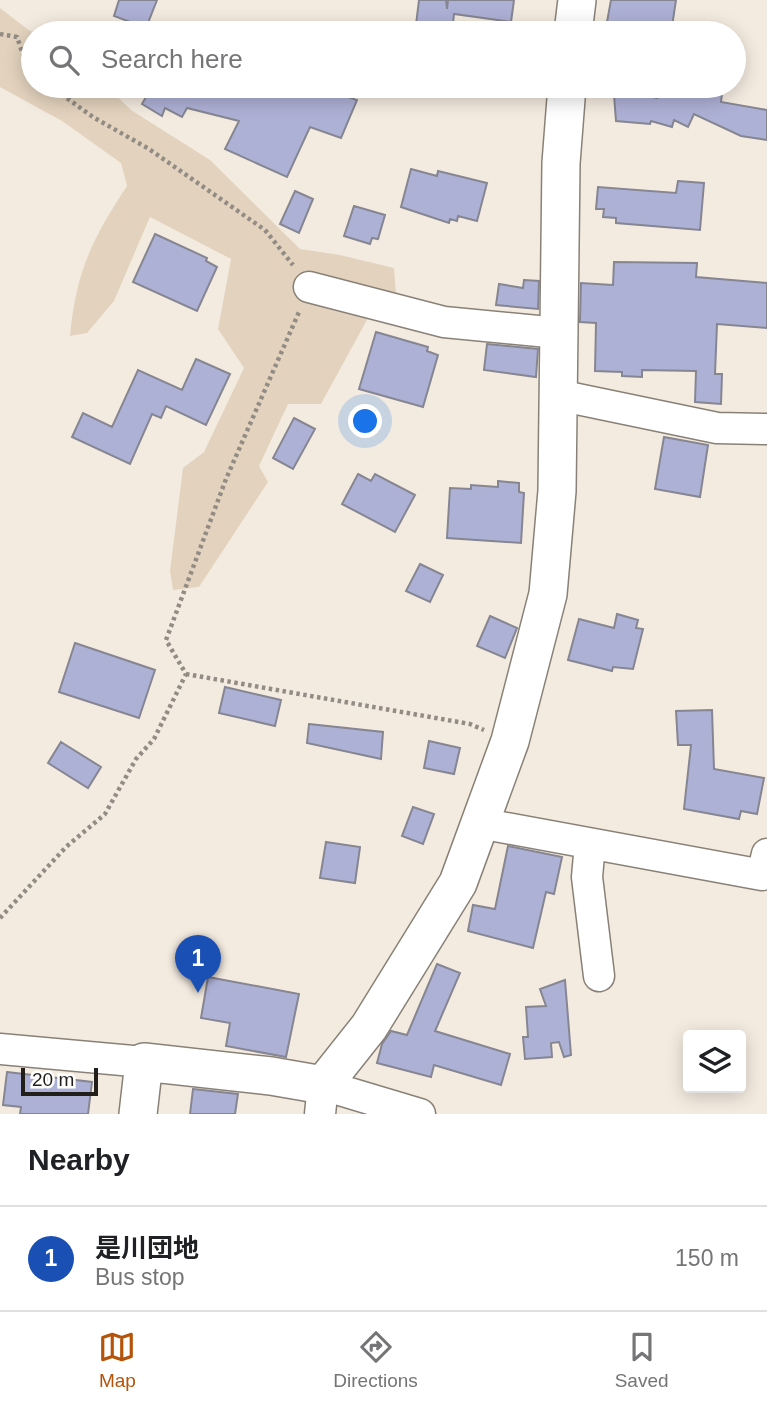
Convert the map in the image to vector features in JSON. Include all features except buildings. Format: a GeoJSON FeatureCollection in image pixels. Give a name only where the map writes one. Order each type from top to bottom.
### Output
{"type":"FeatureCollection","features":[{"type":"Feature","properties":{"kind":"street"},"geometry":{"type":"LineString","coordinates":[[574,21],[577,0]]}},
{"type":"Feature","properties":{"kind":"street"},"geometry":{"type":"LineString","coordinates":[[322,1100],[458,883],[510,741],[548,594],[557,491],[562,152],[565,98]]}},
{"type":"Feature","properties":{"kind":"street"},"geometry":{"type":"LineString","coordinates":[[309,287],[444,322],[559,333]]}},
{"type":"Feature","properties":{"kind":"street"},"geometry":{"type":"LineString","coordinates":[[558,395],[717,428],[767,429]]}},
{"type":"Feature","properties":{"kind":"street"},"geometry":{"type":"LineString","coordinates":[[479,823],[762,876],[767,853]]}},
{"type":"Feature","properties":{"kind":"street"},"geometry":{"type":"LineString","coordinates":[[590,844],[587,877],[599,976]]}},
{"type":"Feature","properties":{"kind":"street"},"geometry":{"type":"LineString","coordinates":[[0,1049],[271,1076],[322,1100],[420,1114]]}},
{"type":"Feature","properties":{"kind":"street"},"geometry":{"type":"LineString","coordinates":[[138,1114],[144,1062]]}},
{"type":"Feature","properties":{"kind":"path"},"geometry":{"type":"LineString","coordinates":[[0,34],[17,37],[21,49]]}},
{"type":"Feature","properties":{"kind":"path"},"geometry":{"type":"LineString","coordinates":[[67,98],[93,117],[149,149],[265,230],[309,287],[226,480],[166,640],[186,674],[470,724],[510,741]]}},
{"type":"Feature","properties":{"kind":"path"},"geometry":{"type":"LineString","coordinates":[[0,918],[66,847],[105,814],[136,759],[153,738],[186,674]]}},
{"type":"Feature","properties":{"kind":"shaded area"},"geometry":{"type":"Polygon","coordinates":[[[0,8],[21,24],[21,98],[118,98],[131,110],[210,160],[300,249],[394,268],[396,294],[368,318],[321,404],[288,404],[259,466],[268,482],[199,587],[173,590],[170,571],[183,468],[204,452],[244,368],[218,329],[231,259],[150,217],[114,301],[87,333],[70,336],[81,274],[95,240],[127,186],[121,163],[62,121],[0,87],[0,8]]]}},
{"type":"Feature","properties":{"kind":"place","name":"是川団地"},"geometry":{"type":"Point","coordinates":[198,993]}}]}
